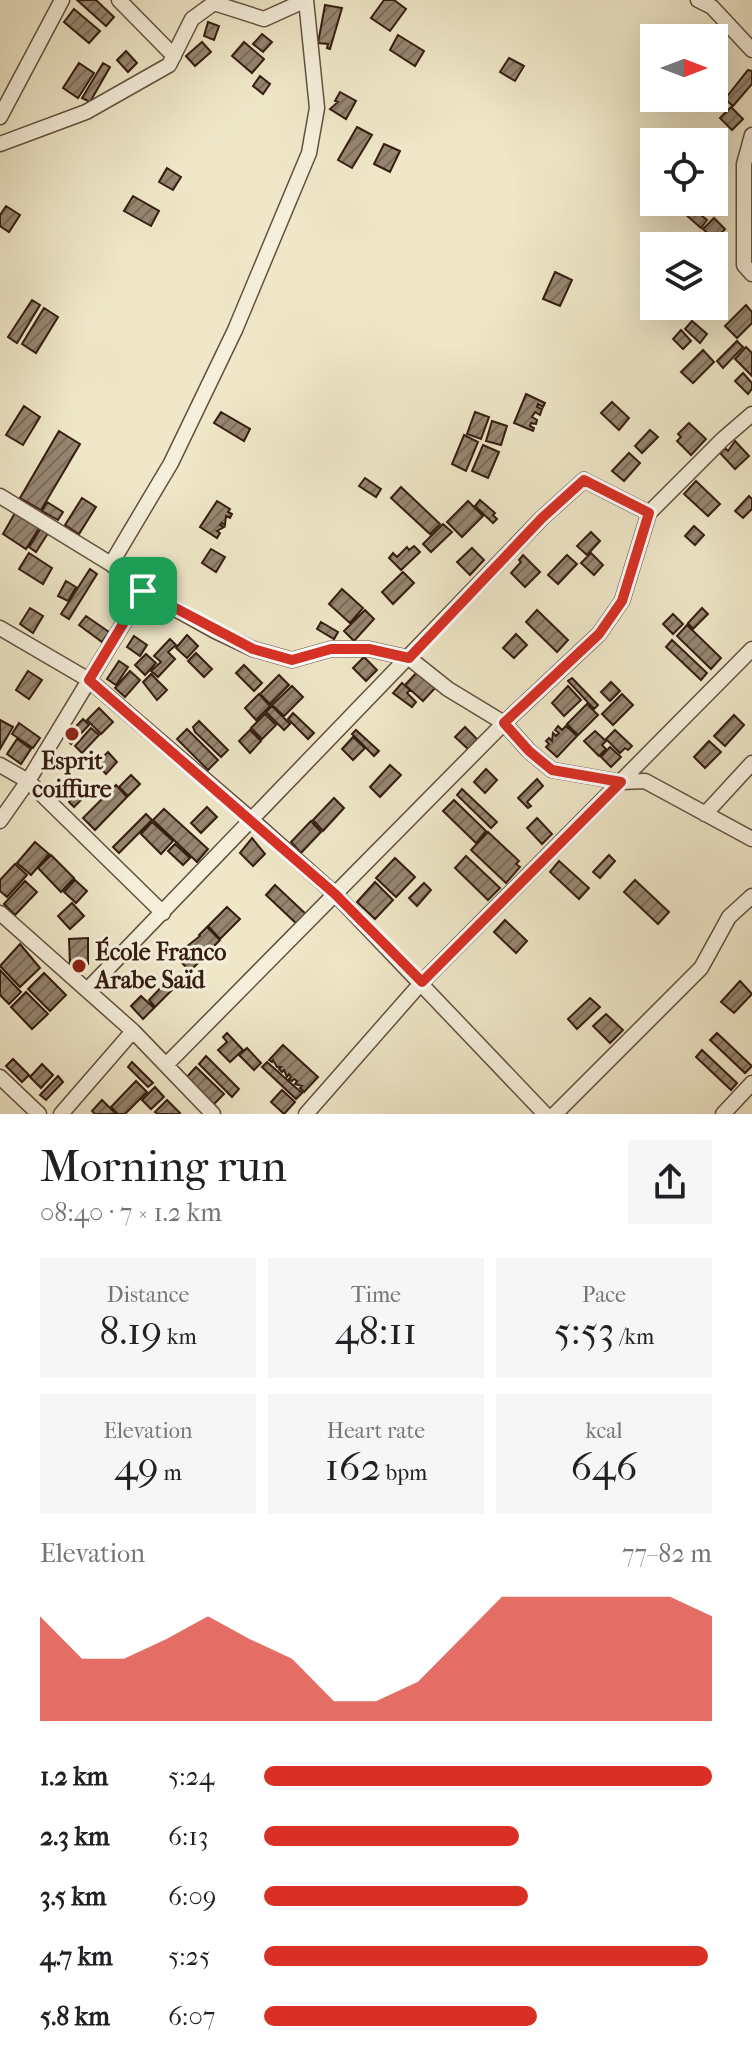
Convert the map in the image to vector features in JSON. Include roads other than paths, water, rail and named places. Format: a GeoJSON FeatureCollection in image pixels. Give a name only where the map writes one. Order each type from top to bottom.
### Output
{"type":"FeatureCollection","features":[{"type":"Feature","properties":{"kind":"street"},"geometry":{"type":"LineString","coordinates":[[0,117],[62,0]]}},
{"type":"Feature","properties":{"kind":"street"},"geometry":{"type":"LineString","coordinates":[[119,0],[174,56]]}},
{"type":"Feature","properties":{"kind":"street"},"geometry":{"type":"LineString","coordinates":[[0,144],[86,112],[169,65],[192,19],[213,1],[264,19],[306,0],[317,108],[309,153],[216,370],[171,463],[111,564]]}},
{"type":"Feature","properties":{"kind":"street"},"geometry":{"type":"LineString","coordinates":[[698,0],[712,7],[752,50]]}},
{"type":"Feature","properties":{"kind":"street"},"geometry":{"type":"LineString","coordinates":[[752,135],[744,164],[744,265],[752,274]]}},
{"type":"Feature","properties":{"kind":"street"},"geometry":{"type":"LineString","coordinates":[[166,1065],[504,723],[599,634],[622,601],[649,513],[752,414]]}},
{"type":"Feature","properties":{"kind":"street"},"geometry":{"type":"LineString","coordinates":[[87,990],[542,518],[584,480],[649,513]]}},
{"type":"Feature","properties":{"kind":"street"},"geometry":{"type":"LineString","coordinates":[[0,496],[111,564],[143,591],[253,649],[292,660],[331,649],[369,649],[409,658],[448,689],[504,723],[529,751],[552,770],[621,782],[645,781],[752,839]]}},
{"type":"Feature","properties":{"kind":"street"},"geometry":{"type":"LineString","coordinates":[[0,821],[28,781],[143,591]]}},
{"type":"Feature","properties":{"kind":"street"},"geometry":{"type":"LineString","coordinates":[[0,628],[89,680],[335,894],[545,1114]]}},
{"type":"Feature","properties":{"kind":"street"},"geometry":{"type":"LineString","coordinates":[[306,1114],[422,982],[752,649]]}},
{"type":"Feature","properties":{"kind":"street"},"geometry":{"type":"LineString","coordinates":[[705,814],[752,763]]}},
{"type":"Feature","properties":{"kind":"street"},"geometry":{"type":"LineString","coordinates":[[0,765],[28,781],[163,913]]}},
{"type":"Feature","properties":{"kind":"street"},"geometry":{"type":"LineString","coordinates":[[555,1114],[701,968],[729,917],[752,896]]}},
{"type":"Feature","properties":{"kind":"street"},"geometry":{"type":"LineString","coordinates":[[0,913],[133,1031],[213,1114]]}},
{"type":"Feature","properties":{"kind":"street"},"geometry":{"type":"LineString","coordinates":[[61,1114],[133,1031]]}},
{"type":"Feature","properties":{"kind":"street"},"geometry":{"type":"LineString","coordinates":[[0,1077],[39,1114]]}},
{"type":"Feature","properties":{"kind":"street"},"geometry":{"type":"LineString","coordinates":[[723,1114],[752,1083]]}},
{"type":"Feature","properties":{"kind":"place","name":"Esprit coiffure"},"geometry":{"type":"Point","coordinates":[72,734]}},
{"type":"Feature","properties":{"kind":"place","name":"École Franco Arabe Saïd"},"geometry":{"type":"Point","coordinates":[79,966]}}]}
